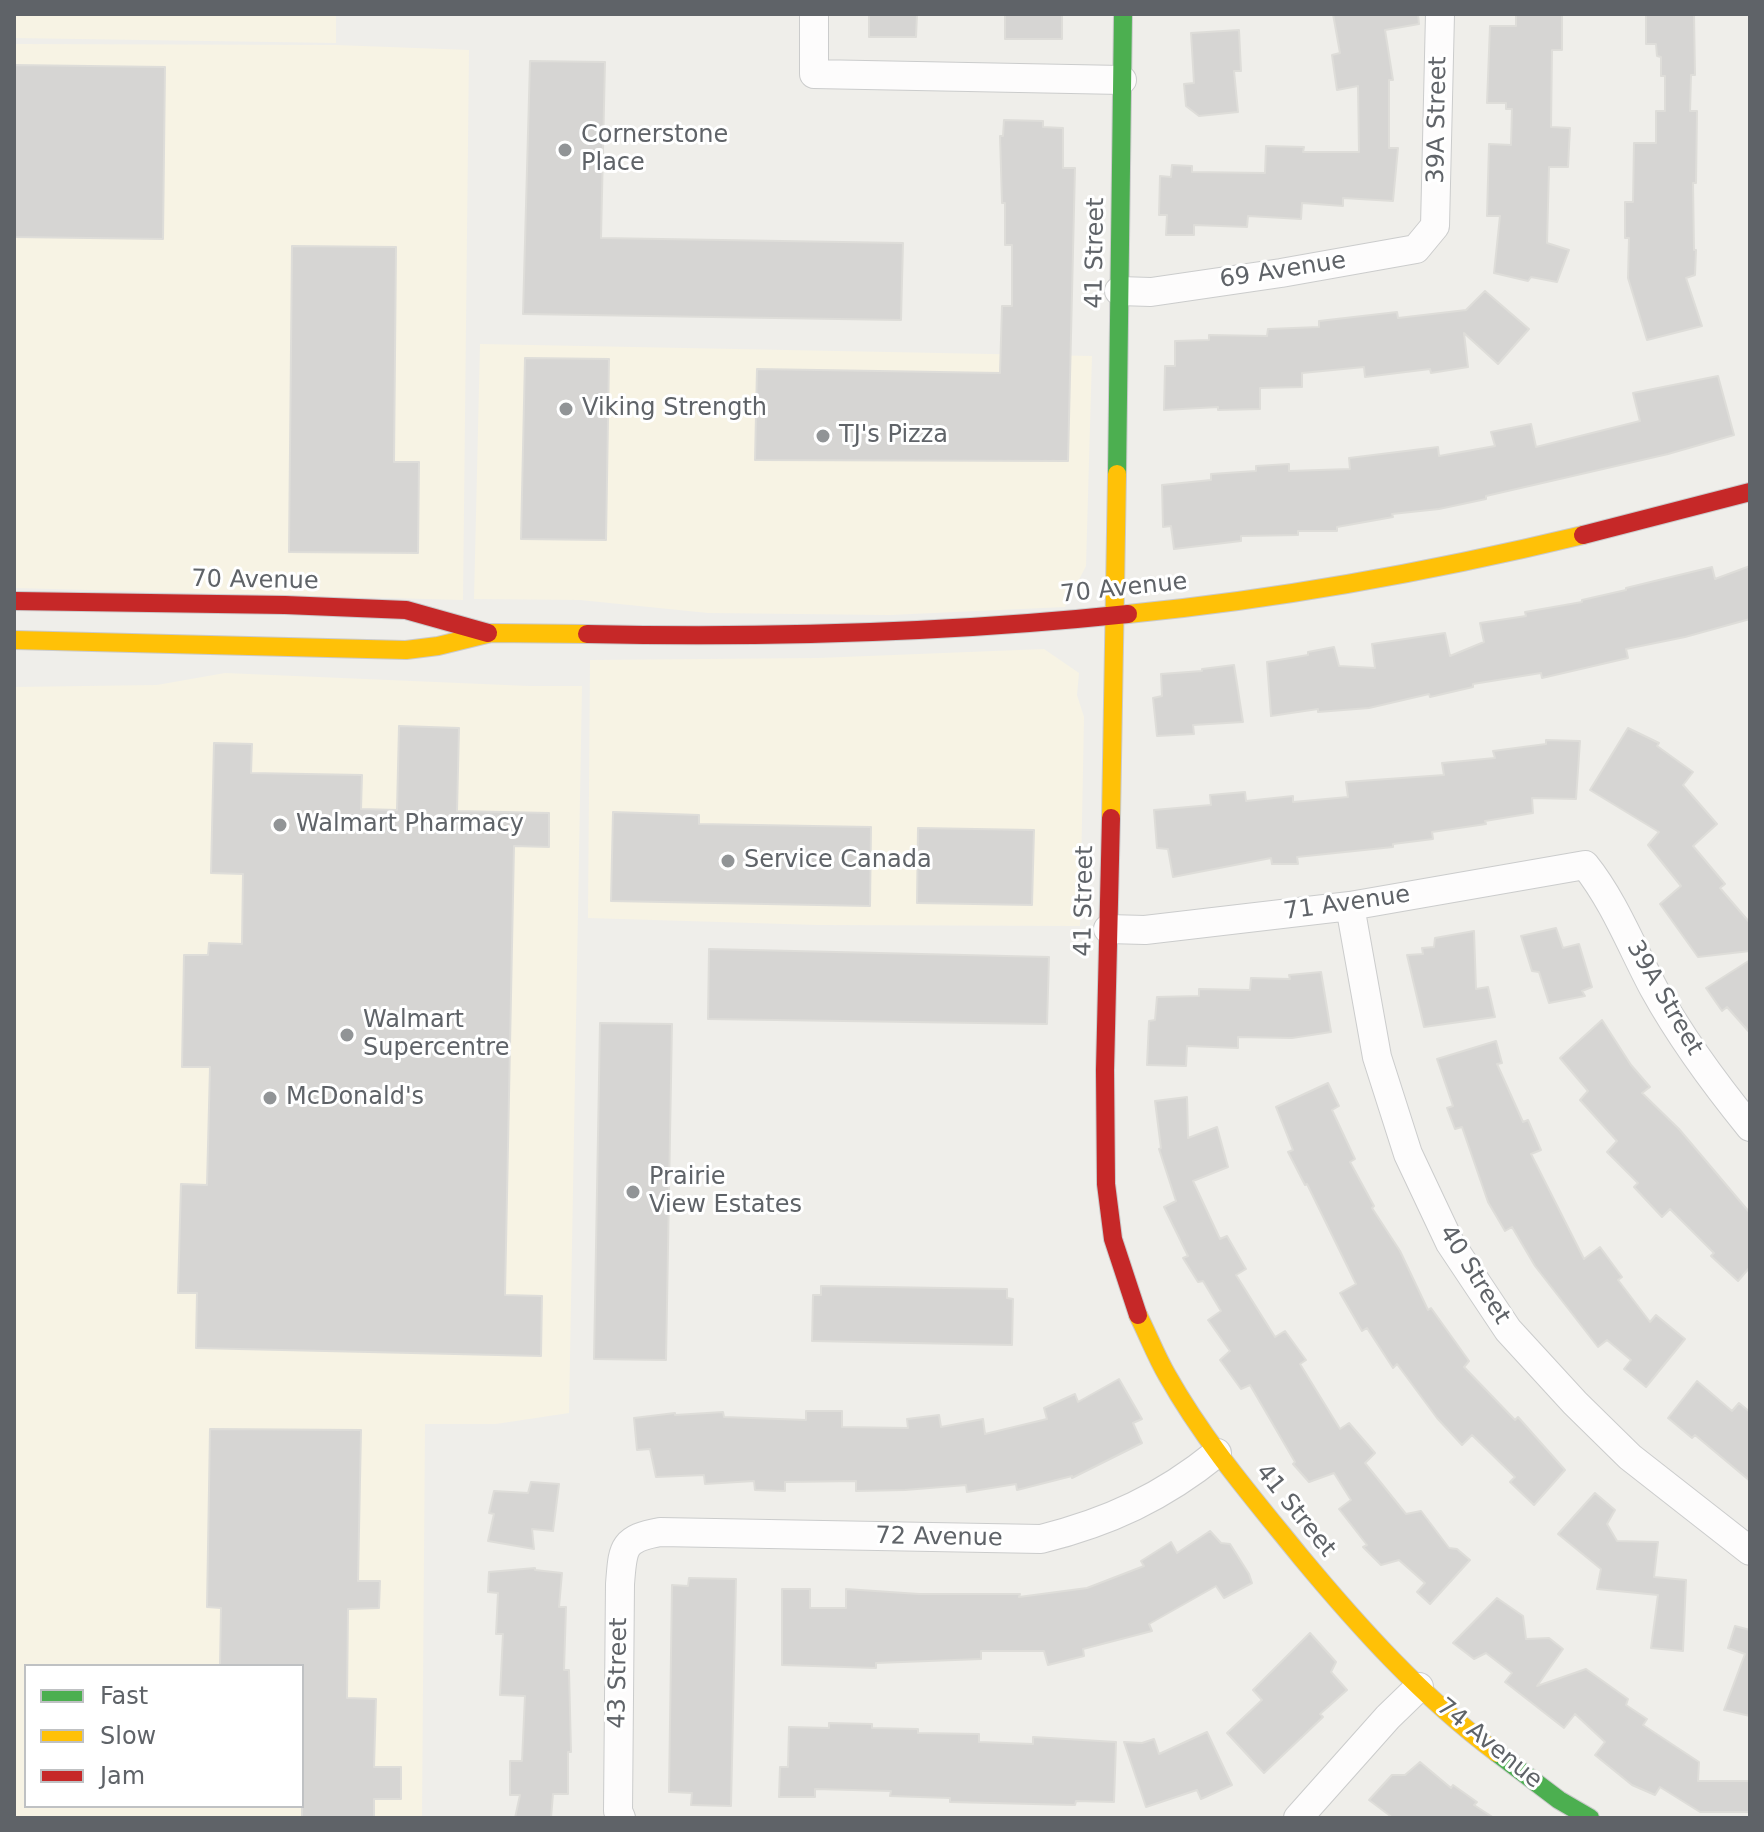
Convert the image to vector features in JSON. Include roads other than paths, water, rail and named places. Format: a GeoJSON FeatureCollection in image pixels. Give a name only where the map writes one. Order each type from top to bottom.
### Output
{"type":"FeatureCollection","features":[{"type":"Feature","properties":{"kind":"street"},"geometry":{"type":"LineString","coordinates":[[814,14],[814,74],[1122,80]]}},
{"type":"Feature","properties":{"kind":"street","name":"41 Street"},"geometry":{"type":"LineString","coordinates":[[1123,14],[1105,1070],[1106,1184],[1113,1239],[1137,1312],[1167,1375],[1217,1453],[1340,1604],[1419,1687]]}},
{"type":"Feature","properties":{"kind":"street","name":"39A Street"},"geometry":{"type":"LineString","coordinates":[[1435,226],[1440,14]]}},
{"type":"Feature","properties":{"kind":"street","name":"69 Avenue"},"geometry":{"type":"LineString","coordinates":[[1119,291],[1151,292],[1416,249],[1435,226]]}},
{"type":"Feature","properties":{"kind":"street","name":"70 Avenue"},"geometry":{"type":"LineString","coordinates":[[14,640],[382,651],[438,646],[491,633],[839,635],[1115,615],[1320,589],[1429,569],[1609,530],[1750,492]]}},
{"type":"Feature","properties":{"kind":"street","name":"70 Avenue"},"geometry":{"type":"LineString","coordinates":[[14,601],[406,610],[491,633]]}},
{"type":"Feature","properties":{"kind":"street","name":"39A Street"},"geometry":{"type":"LineString","coordinates":[[1585,865],[1599,883],[1656,992],[1715,1084],[1750,1127]]}},
{"type":"Feature","properties":{"kind":"street","name":"71 Avenue"},"geometry":{"type":"LineString","coordinates":[[1108,929],[1139,930],[1350,906],[1585,865]]}},
{"type":"Feature","properties":{"kind":"street","name":"40 Street"},"geometry":{"type":"LineString","coordinates":[[1350,906],[1377,1057],[1408,1154],[1450,1243],[1508,1330],[1575,1403],[1630,1457],[1750,1551]]}},
{"type":"Feature","properties":{"kind":"street","name":"72 Avenue"},"geometry":{"type":"LineString","coordinates":[[640,1536],[660,1532],[1041,1539],[1081,1529],[1127,1511],[1172,1488],[1217,1453]]}},
{"type":"Feature","properties":{"kind":"street","name":"43 Street"},"geometry":{"type":"LineString","coordinates":[[621,1818],[618,1811],[620,1584],[623,1550],[640,1536]]}},
{"type":"Feature","properties":{"kind":"street","name":"74 Avenue"},"geometry":{"type":"LineString","coordinates":[[1298,1818],[1388,1717],[1419,1687],[1490,1748],[1559,1800],[1590,1818]]}},
{"type":"Feature","properties":{"kind":"place","name":"Cornerstone Place"},"geometry":{"type":"Point","coordinates":[565,150]}},
{"type":"Feature","properties":{"kind":"place","name":"Viking Strength"},"geometry":{"type":"Point","coordinates":[566,409]}},
{"type":"Feature","properties":{"kind":"place","name":"TJ's Pizza"},"geometry":{"type":"Point","coordinates":[823,436]}},
{"type":"Feature","properties":{"kind":"place","name":"Walmart Pharmacy"},"geometry":{"type":"Point","coordinates":[280,825]}},
{"type":"Feature","properties":{"kind":"place","name":"Service Canada"},"geometry":{"type":"Point","coordinates":[728,861]}},
{"type":"Feature","properties":{"kind":"place","name":"Walmart Supercentre"},"geometry":{"type":"Point","coordinates":[347,1035]}},
{"type":"Feature","properties":{"kind":"place","name":"McDonald's"},"geometry":{"type":"Point","coordinates":[270,1098]}},
{"type":"Feature","properties":{"kind":"place","name":"Prairie View Estates"},"geometry":{"type":"Point","coordinates":[633,1192]}}]}
